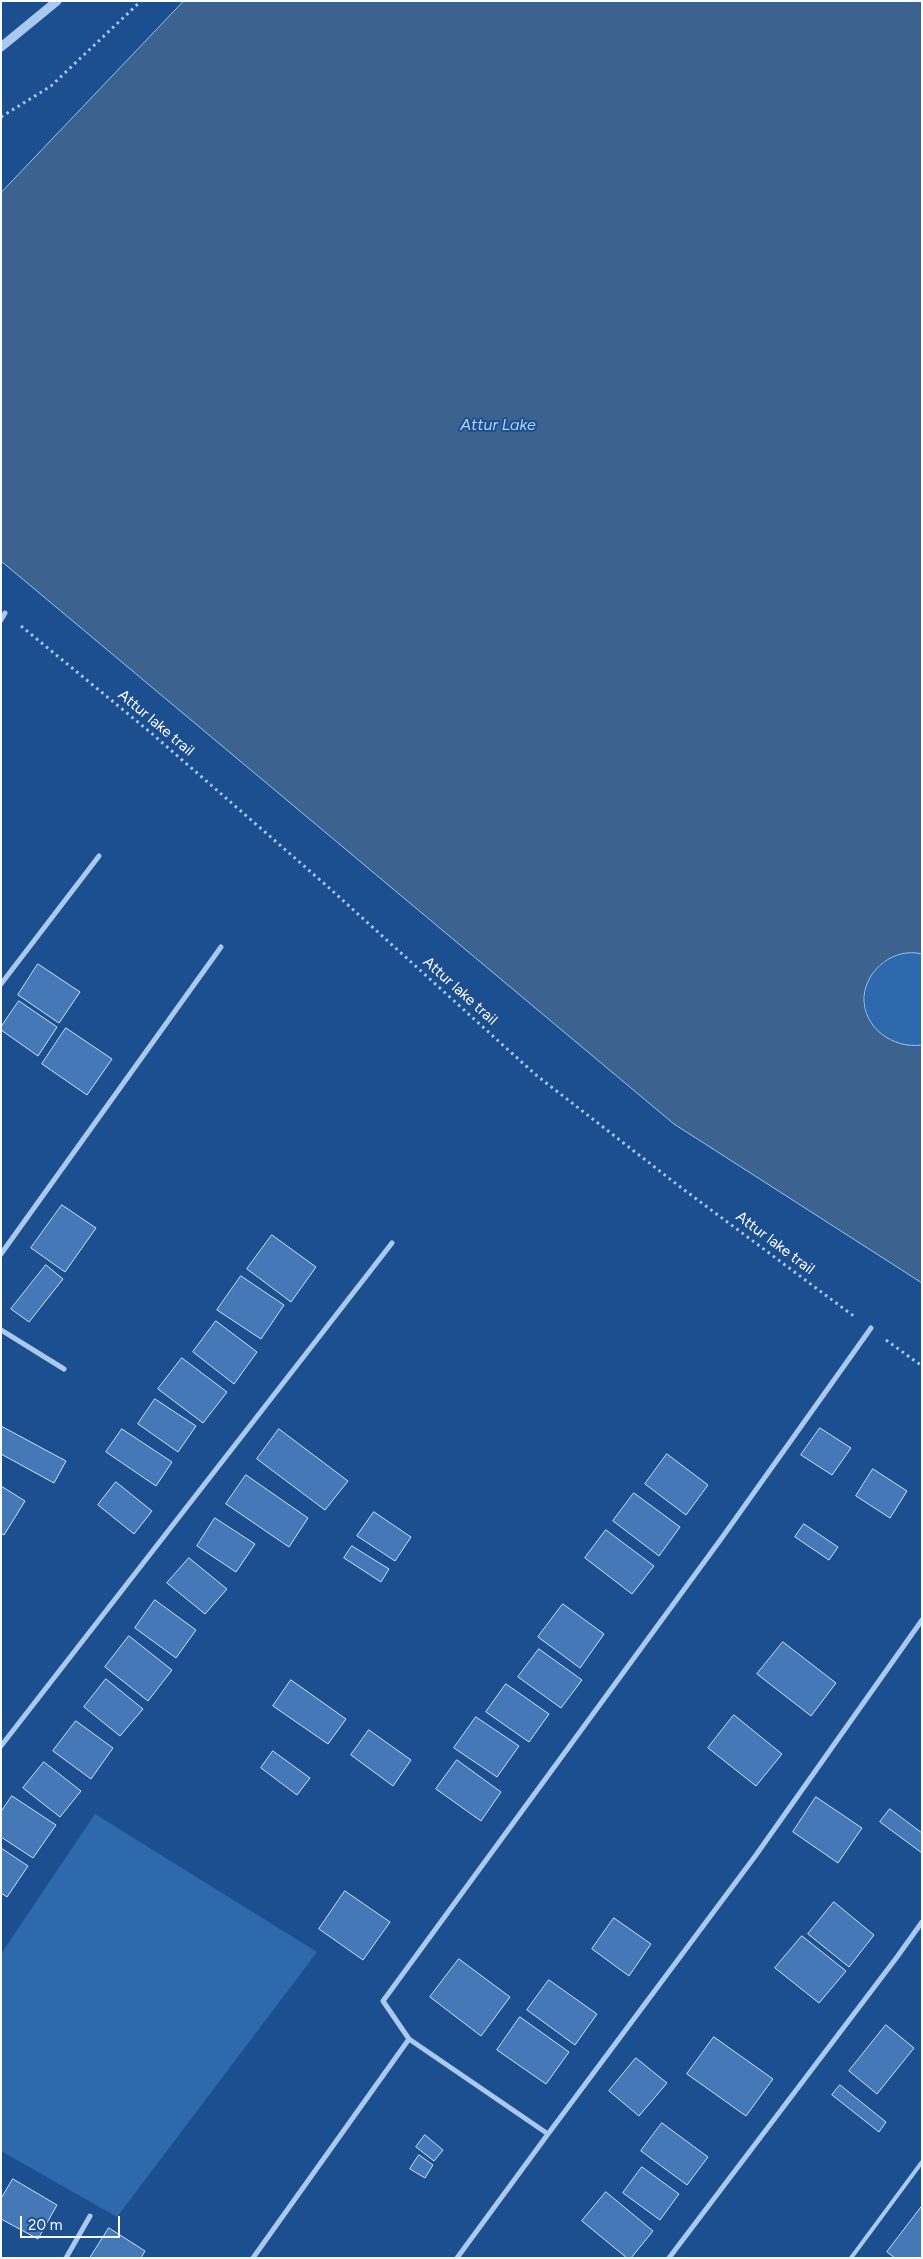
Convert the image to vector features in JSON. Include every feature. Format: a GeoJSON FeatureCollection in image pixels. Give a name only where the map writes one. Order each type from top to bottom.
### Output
{"type":"FeatureCollection","features":[{"type":"Feature","properties":{"kind":"street"},"geometry":{"type":"LineString","coordinates":[[1,47],[57,1]]}},
{"type":"Feature","properties":{"kind":"street"},"geometry":{"type":"LineString","coordinates":[[1,620],[5,613]]}},
{"type":"Feature","properties":{"kind":"street"},"geometry":{"type":"LineString","coordinates":[[1,984],[99,856]]}},
{"type":"Feature","properties":{"kind":"street"},"geometry":{"type":"LineString","coordinates":[[1,1254],[221,947]]}},
{"type":"Feature","properties":{"kind":"street"},"geometry":{"type":"LineString","coordinates":[[1,1746],[392,1243]]}},
{"type":"Feature","properties":{"kind":"street"},"geometry":{"type":"LineString","coordinates":[[548,2134],[409,2039],[383,2000],[721,1539],[871,1328]]}},
{"type":"Feature","properties":{"kind":"street"},"geometry":{"type":"LineString","coordinates":[[1,1330],[64,1369]]}},
{"type":"Feature","properties":{"kind":"street"},"geometry":{"type":"LineString","coordinates":[[457,2258],[756,1854],[922,1620]]}},
{"type":"Feature","properties":{"kind":"street"},"geometry":{"type":"LineString","coordinates":[[669,2258],[922,1922]]}},
{"type":"Feature","properties":{"kind":"street"},"geometry":{"type":"LineString","coordinates":[[253,2258],[409,2039]]}},
{"type":"Feature","properties":{"kind":"street"},"geometry":{"type":"LineString","coordinates":[[66,2258],[90,2216]]}},
{"type":"Feature","properties":{"kind":"lane"},"geometry":{"type":"LineString","coordinates":[[851,2258],[922,2162]]}},
{"type":"Feature","properties":{"kind":"path"},"geometry":{"type":"LineString","coordinates":[[1,117],[51,86],[141,1]]}},
{"type":"Feature","properties":{"kind":"path","name":"Attur lake trail"},"geometry":{"type":"LineString","coordinates":[[5,613],[150,732],[327,886],[536,1075],[679,1186],[922,1366]]}},
{"type":"Feature","properties":{"kind":"shaded area"},"geometry":{"type":"Polygon","coordinates":[[[915,952],[922,954],[922,1045],[900,1044],[883,1036],[871,1022],[866,1005],[867,988],[875,971],[891,959],[915,952]]]}},
{"type":"Feature","properties":{"kind":"shaded area"},"geometry":{"type":"Polygon","coordinates":[[[95,1814],[317,1952],[117,2217],[1,2151],[1,1954],[95,1814]]]}},
{"type":"Feature","properties":{"kind":"water","name":"Attur Lake"},"geometry":{"type":"Polygon","coordinates":[[[184,1],[922,1],[922,954],[902,954],[884,962],[870,977],[864,997],[865,1008],[869,1018],[874,1027],[882,1034],[901,1044],[922,1045],[922,1283],[674,1124],[1,561],[1,193],[184,1]]]}},
{"type":"Feature","properties":{"kind":"building"},"geometry":{"type":"Polygon","coordinates":[[[38,964],[80,992],[59,1023],[18,995],[38,964]]]}},
{"type":"Feature","properties":{"kind":"building"},"geometry":{"type":"Polygon","coordinates":[[[19,1001],[57,1027],[38,1056],[1,1030],[1,1027],[19,1001]]]}},
{"type":"Feature","properties":{"kind":"building"},"geometry":{"type":"Polygon","coordinates":[[[66,1028],[112,1059],[87,1095],[42,1064],[66,1028]]]}},
{"type":"Feature","properties":{"kind":"building"},"geometry":{"type":"Polygon","coordinates":[[[62,1205],[96,1228],[65,1272],[31,1248],[62,1205]]]}},
{"type":"Feature","properties":{"kind":"building"},"geometry":{"type":"Polygon","coordinates":[[[272,1235],[316,1267],[291,1302],[247,1269],[272,1235]]]}},
{"type":"Feature","properties":{"kind":"building"},"geometry":{"type":"Polygon","coordinates":[[[46,1265],[63,1279],[29,1322],[11,1309],[46,1265]]]}},
{"type":"Feature","properties":{"kind":"building"},"geometry":{"type":"Polygon","coordinates":[[[241,1276],[284,1305],[261,1339],[217,1310],[241,1276]]]}},
{"type":"Feature","properties":{"kind":"building"},"geometry":{"type":"Polygon","coordinates":[[[216,1321],[257,1352],[234,1384],[193,1352],[216,1321]]]}},
{"type":"Feature","properties":{"kind":"building"},"geometry":{"type":"Polygon","coordinates":[[[182,1358],[227,1392],[203,1423],[158,1389],[182,1358]]]}},
{"type":"Feature","properties":{"kind":"building"},"geometry":{"type":"Polygon","coordinates":[[[155,1399],[196,1426],[178,1452],[138,1424],[155,1399]]]}},
{"type":"Feature","properties":{"kind":"building"},"geometry":{"type":"Polygon","coordinates":[[[1,1426],[66,1461],[54,1483],[1,1454],[1,1426]]]}},
{"type":"Feature","properties":{"kind":"building"},"geometry":{"type":"Polygon","coordinates":[[[820,1428],[851,1448],[832,1475],[801,1455],[820,1428]]]}},
{"type":"Feature","properties":{"kind":"building"},"geometry":{"type":"Polygon","coordinates":[[[122,1429],[172,1462],[156,1486],[106,1452],[122,1429]]]}},
{"type":"Feature","properties":{"kind":"building"},"geometry":{"type":"Polygon","coordinates":[[[279,1429],[348,1481],[325,1510],[257,1459],[279,1429]]]}},
{"type":"Feature","properties":{"kind":"building"},"geometry":{"type":"Polygon","coordinates":[[[667,1454],[708,1485],[686,1515],[645,1484],[667,1454]]]}},
{"type":"Feature","properties":{"kind":"building"},"geometry":{"type":"Polygon","coordinates":[[[873,1469],[907,1491],[890,1518],[856,1496],[873,1469]]]}},
{"type":"Feature","properties":{"kind":"building"},"geometry":{"type":"Polygon","coordinates":[[[246,1475],[308,1518],[289,1547],[226,1504],[246,1475]]]}},
{"type":"Feature","properties":{"kind":"building"},"geometry":{"type":"Polygon","coordinates":[[[116,1482],[152,1511],[134,1534],[98,1505],[116,1482]]]}},
{"type":"Feature","properties":{"kind":"building"},"geometry":{"type":"Polygon","coordinates":[[[1,1486],[25,1501],[4,1535],[1,1533],[1,1486]]]}},
{"type":"Feature","properties":{"kind":"building"},"geometry":{"type":"Polygon","coordinates":[[[634,1493],[680,1527],[659,1556],[613,1521],[634,1493]]]}},
{"type":"Feature","properties":{"kind":"building"},"geometry":{"type":"Polygon","coordinates":[[[374,1512],[411,1537],[395,1561],[357,1536],[374,1512]]]}},
{"type":"Feature","properties":{"kind":"building"},"geometry":{"type":"Polygon","coordinates":[[[215,1518],[255,1544],[236,1572],[197,1546],[215,1518]]]}},
{"type":"Feature","properties":{"kind":"building"},"geometry":{"type":"Polygon","coordinates":[[[804,1524],[838,1547],[829,1560],[795,1537],[804,1524]]]}},
{"type":"Feature","properties":{"kind":"building"},"geometry":{"type":"Polygon","coordinates":[[[606,1530],[654,1566],[632,1594],[585,1558],[606,1530]]]}},
{"type":"Feature","properties":{"kind":"building"},"geometry":{"type":"Polygon","coordinates":[[[352,1546],[389,1569],[381,1582],[344,1558],[352,1546]]]}},
{"type":"Feature","properties":{"kind":"building"},"geometry":{"type":"Polygon","coordinates":[[[189,1558],[227,1589],[205,1614],[167,1583],[189,1558]]]}},
{"type":"Feature","properties":{"kind":"building"},"geometry":{"type":"Polygon","coordinates":[[[155,1600],[196,1630],[176,1658],[135,1628],[155,1600]]]}},
{"type":"Feature","properties":{"kind":"building"},"geometry":{"type":"Polygon","coordinates":[[[563,1604],[604,1634],[580,1668],[538,1637],[563,1604]]]}},
{"type":"Feature","properties":{"kind":"building"},"geometry":{"type":"Polygon","coordinates":[[[129,1636],[172,1670],[148,1701],[105,1667],[129,1636]]]}},
{"type":"Feature","properties":{"kind":"building"},"geometry":{"type":"Polygon","coordinates":[[[783,1642],[836,1683],[811,1716],[757,1674],[783,1642]]]}},
{"type":"Feature","properties":{"kind":"building"},"geometry":{"type":"Polygon","coordinates":[[[539,1649],[582,1680],[561,1708],[518,1677],[539,1649]]]}},
{"type":"Feature","properties":{"kind":"building"},"geometry":{"type":"Polygon","coordinates":[[[106,1679],[143,1709],[120,1736],[84,1707],[106,1679]]]}},
{"type":"Feature","properties":{"kind":"building"},"geometry":{"type":"Polygon","coordinates":[[[291,1680],[346,1719],[328,1744],[273,1706],[291,1680]]]}},
{"type":"Feature","properties":{"kind":"building"},"geometry":{"type":"Polygon","coordinates":[[[506,1684],[549,1714],[529,1742],[486,1712],[506,1684]]]}},
{"type":"Feature","properties":{"kind":"building"},"geometry":{"type":"Polygon","coordinates":[[[734,1715],[782,1754],[756,1786],[708,1748],[734,1715]]]}},
{"type":"Feature","properties":{"kind":"building"},"geometry":{"type":"Polygon","coordinates":[[[476,1717],[519,1746],[497,1777],[454,1748],[476,1717]]]}},
{"type":"Feature","properties":{"kind":"building"},"geometry":{"type":"Polygon","coordinates":[[[76,1721],[113,1748],[91,1779],[53,1751],[76,1721]]]}},
{"type":"Feature","properties":{"kind":"building"},"geometry":{"type":"Polygon","coordinates":[[[369,1730],[411,1760],[393,1786],[351,1755],[369,1730]]]}},
{"type":"Feature","properties":{"kind":"building"},"geometry":{"type":"Polygon","coordinates":[[[273,1751],[310,1778],[297,1795],[261,1768],[273,1751]]]}},
{"type":"Feature","properties":{"kind":"building"},"geometry":{"type":"Polygon","coordinates":[[[457,1760],[501,1792],[481,1821],[436,1789],[457,1760]]]}},
{"type":"Feature","properties":{"kind":"building"},"geometry":{"type":"Polygon","coordinates":[[[44,1762],[81,1791],[60,1817],[23,1788],[44,1762]]]}},
{"type":"Feature","properties":{"kind":"building"},"geometry":{"type":"Polygon","coordinates":[[[12,1796],[56,1825],[33,1858],[1,1837],[1,1812],[12,1796]]]}},
{"type":"Feature","properties":{"kind":"building"},"geometry":{"type":"Polygon","coordinates":[[[816,1797],[862,1828],[838,1863],[793,1832],[816,1797]]]}},
{"type":"Feature","properties":{"kind":"building"},"geometry":{"type":"Polygon","coordinates":[[[890,1809],[922,1833],[922,1853],[880,1822],[890,1809]]]}},
{"type":"Feature","properties":{"kind":"building"},"geometry":{"type":"Polygon","coordinates":[[[1,1848],[28,1866],[7,1897],[1,1893],[1,1848]]]}},
{"type":"Feature","properties":{"kind":"building"},"geometry":{"type":"Polygon","coordinates":[[[345,1891],[390,1922],[363,1960],[319,1929],[345,1891]]]}},
{"type":"Feature","properties":{"kind":"building"},"geometry":{"type":"Polygon","coordinates":[[[834,1902],[874,1935],[849,1967],[808,1934],[834,1902]]]}},
{"type":"Feature","properties":{"kind":"building"},"geometry":{"type":"Polygon","coordinates":[[[614,1918],[651,1944],[629,1976],[592,1949],[614,1918]]]}},
{"type":"Feature","properties":{"kind":"building"},"geometry":{"type":"Polygon","coordinates":[[[802,1936],[846,1971],[819,2003],[775,1968],[802,1936]]]}},
{"type":"Feature","properties":{"kind":"building"},"geometry":{"type":"Polygon","coordinates":[[[459,1959],[510,1997],[481,2036],[430,1997],[459,1959]]]}},
{"type":"Feature","properties":{"kind":"building"},"geometry":{"type":"Polygon","coordinates":[[[549,1980],[597,2014],[575,2045],[527,2010],[549,1980]]]}},
{"type":"Feature","properties":{"kind":"building"},"geometry":{"type":"Polygon","coordinates":[[[520,2017],[569,2052],[546,2084],[497,2050],[520,2017]]]}},
{"type":"Feature","properties":{"kind":"building"},"geometry":{"type":"Polygon","coordinates":[[[886,2025],[914,2048],[877,2094],[849,2071],[886,2025]]]}},
{"type":"Feature","properties":{"kind":"building"},"geometry":{"type":"Polygon","coordinates":[[[714,2037],[773,2079],[746,2116],[687,2074],[714,2037]]]}},
{"type":"Feature","properties":{"kind":"building"},"geometry":{"type":"Polygon","coordinates":[[[636,2058],[667,2083],[639,2116],[609,2091],[636,2058]]]}},
{"type":"Feature","properties":{"kind":"building"},"geometry":{"type":"Polygon","coordinates":[[[840,2085],[886,2122],[879,2132],[832,2095],[840,2085]]]}},
{"type":"Feature","properties":{"kind":"building"},"geometry":{"type":"Polygon","coordinates":[[[662,2123],[708,2157],[687,2185],[641,2151],[662,2123]]]}},
{"type":"Feature","properties":{"kind":"building"},"geometry":{"type":"Polygon","coordinates":[[[425,2135],[443,2150],[434,2161],[416,2147],[425,2135]]]}},
{"type":"Feature","properties":{"kind":"building"},"geometry":{"type":"Polygon","coordinates":[[[419,2155],[433,2165],[425,2178],[410,2169],[419,2155]]]}},
{"type":"Feature","properties":{"kind":"building"},"geometry":{"type":"Polygon","coordinates":[[[642,2167],[679,2194],[660,2220],[623,2193],[642,2167]]]}},
{"type":"Feature","properties":{"kind":"building"},"geometry":{"type":"Polygon","coordinates":[[[13,2179],[57,2205],[38,2239],[1,2219],[1,2199],[13,2179]]]}},
{"type":"Feature","properties":{"kind":"building"},"geometry":{"type":"Polygon","coordinates":[[[606,2192],[653,2231],[631,2258],[627,2258],[582,2221],[606,2192]]]}},
{"type":"Feature","properties":{"kind":"building"},"geometry":{"type":"Polygon","coordinates":[[[922,2206],[922,2258],[895,2258],[887,2252],[922,2206]]]}},
{"type":"Feature","properties":{"kind":"building"},"geometry":{"type":"Polygon","coordinates":[[[109,2228],[145,2251],[141,2258],[90,2258],[109,2228]]]}}]}
